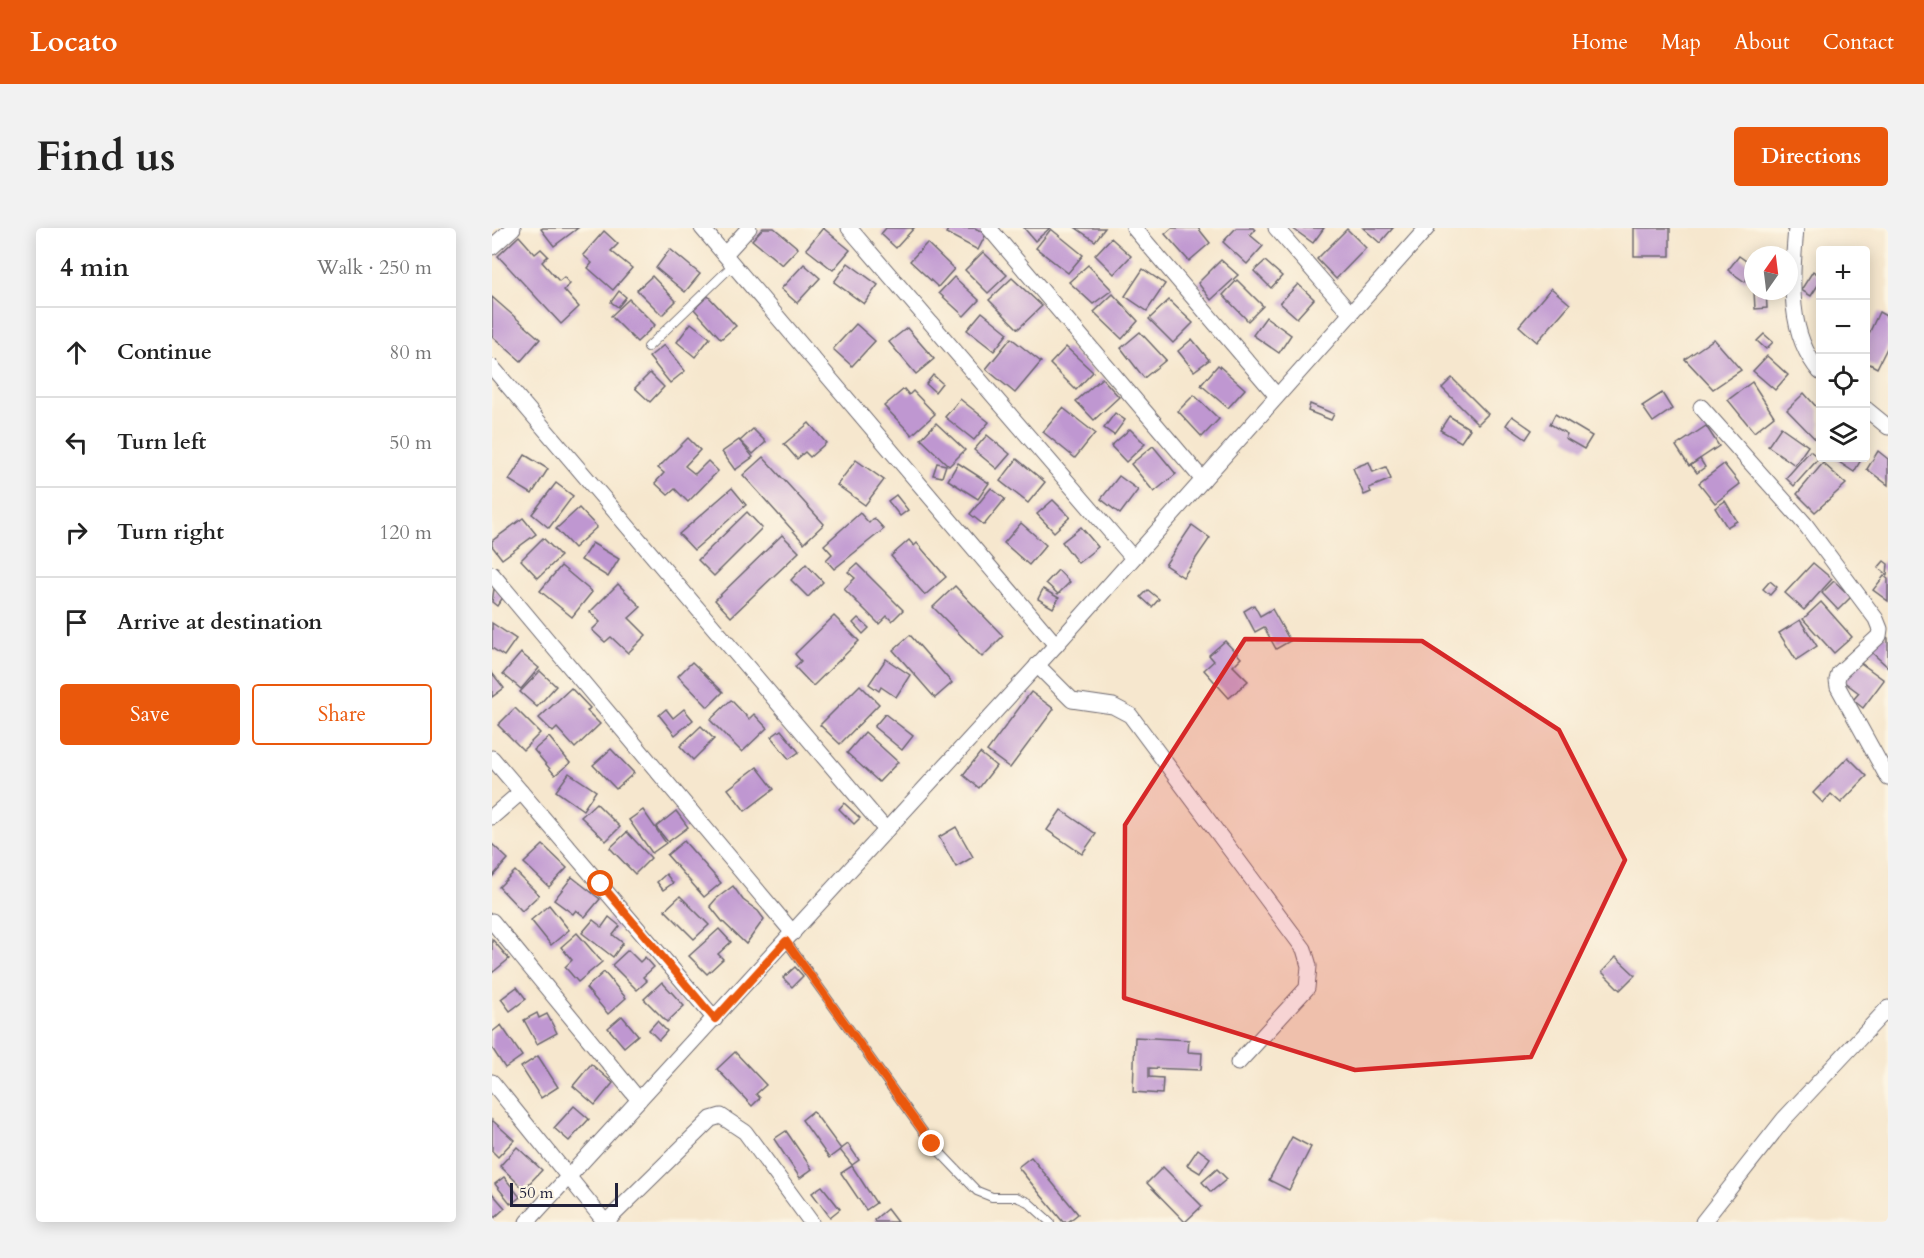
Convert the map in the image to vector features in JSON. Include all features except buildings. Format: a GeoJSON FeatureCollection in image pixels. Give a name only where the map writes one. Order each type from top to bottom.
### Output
{"type":"FeatureCollection","features":[{"type":"Feature","properties":{"kind":"street"},"geometry":{"type":"LineString","coordinates":[[492,247],[513,228]]}},
{"type":"Feature","properties":{"kind":"street"},"geometry":{"type":"LineString","coordinates":[[702,228],[1056,645]]}},
{"type":"Feature","properties":{"kind":"street"},"geometry":{"type":"LineString","coordinates":[[730,259],[749,228]]}},
{"type":"Feature","properties":{"kind":"street"},"geometry":{"type":"LineString","coordinates":[[849,228],[1133,558]]}},
{"type":"Feature","properties":{"kind":"street"},"geometry":{"type":"LineString","coordinates":[[989,228],[1203,480]]}},
{"type":"Feature","properties":{"kind":"street"},"geometry":{"type":"LineString","coordinates":[[1134,228],[1277,396]]}},
{"type":"Feature","properties":{"kind":"street"},"geometry":{"type":"LineString","coordinates":[[1276,228],[1351,314]]}},
{"type":"Feature","properties":{"kind":"street"},"geometry":{"type":"LineString","coordinates":[[527,1222],[1056,645],[1427,228]]}},
{"type":"Feature","properties":{"kind":"street"},"geometry":{"type":"LineString","coordinates":[[1796,228],[1792,287],[1796,325],[1809,359],[1816,367]]}},
{"type":"Feature","properties":{"kind":"street"},"geometry":{"type":"LineString","coordinates":[[492,367],[886,830]]}},
{"type":"Feature","properties":{"kind":"street"},"geometry":{"type":"LineString","coordinates":[[1701,407],[1805,524],[1876,619],[1880,629],[1879,636],[1839,673],[1837,680],[1838,687],[1888,778]]}},
{"type":"Feature","properties":{"kind":"street"},"geometry":{"type":"LineString","coordinates":[[1870,412],[1888,427]]}},
{"type":"Feature","properties":{"kind":"street"},"geometry":{"type":"LineString","coordinates":[[492,574],[790,937]]}},
{"type":"Feature","properties":{"kind":"street"},"geometry":{"type":"LineString","coordinates":[[1037,665],[1072,699],[1113,706],[1130,715],[1304,949],[1309,966],[1307,988],[1238,1063]]}},
{"type":"Feature","properties":{"kind":"street"},"geometry":{"type":"LineString","coordinates":[[492,758],[715,1019]]}},
{"type":"Feature","properties":{"kind":"street"},"geometry":{"type":"LineString","coordinates":[[492,817],[520,792]]}},
{"type":"Feature","properties":{"kind":"street"},"geometry":{"type":"LineString","coordinates":[[492,921],[639,1100]]}},
{"type":"Feature","properties":{"kind":"street"},"geometry":{"type":"LineString","coordinates":[[1703,1222],[1784,1119],[1888,1008]]}},
{"type":"Feature","properties":{"kind":"street"},"geometry":{"type":"LineString","coordinates":[[492,1083],[606,1222],[711,1119],[721,1116],[745,1132],[811,1222]]}},
{"type":"Feature","properties":{"kind":"lane"},"geometry":{"type":"LineString","coordinates":[[648,347],[730,259]]}},
{"type":"Feature","properties":{"kind":"lane"},"geometry":{"type":"LineString","coordinates":[[790,937],[932,1144],[977,1191],[992,1197],[1016,1197],[1028,1202],[1050,1222]]}},
{"type":"Feature","properties":{"kind":"highlighted area"},"geometry":{"type":"Polygon","coordinates":[[[1245,639],[1422,641],[1559,730],[1625,860],[1531,1057],[1355,1070],[1124,998],[1125,825],[1245,639]]]}},
{"type":"Feature","properties":{"kind":"route"},"geometry":{"type":"LineString","coordinates":[[601,884],[715,1019],[786,941],[932,1144]]}}]}
